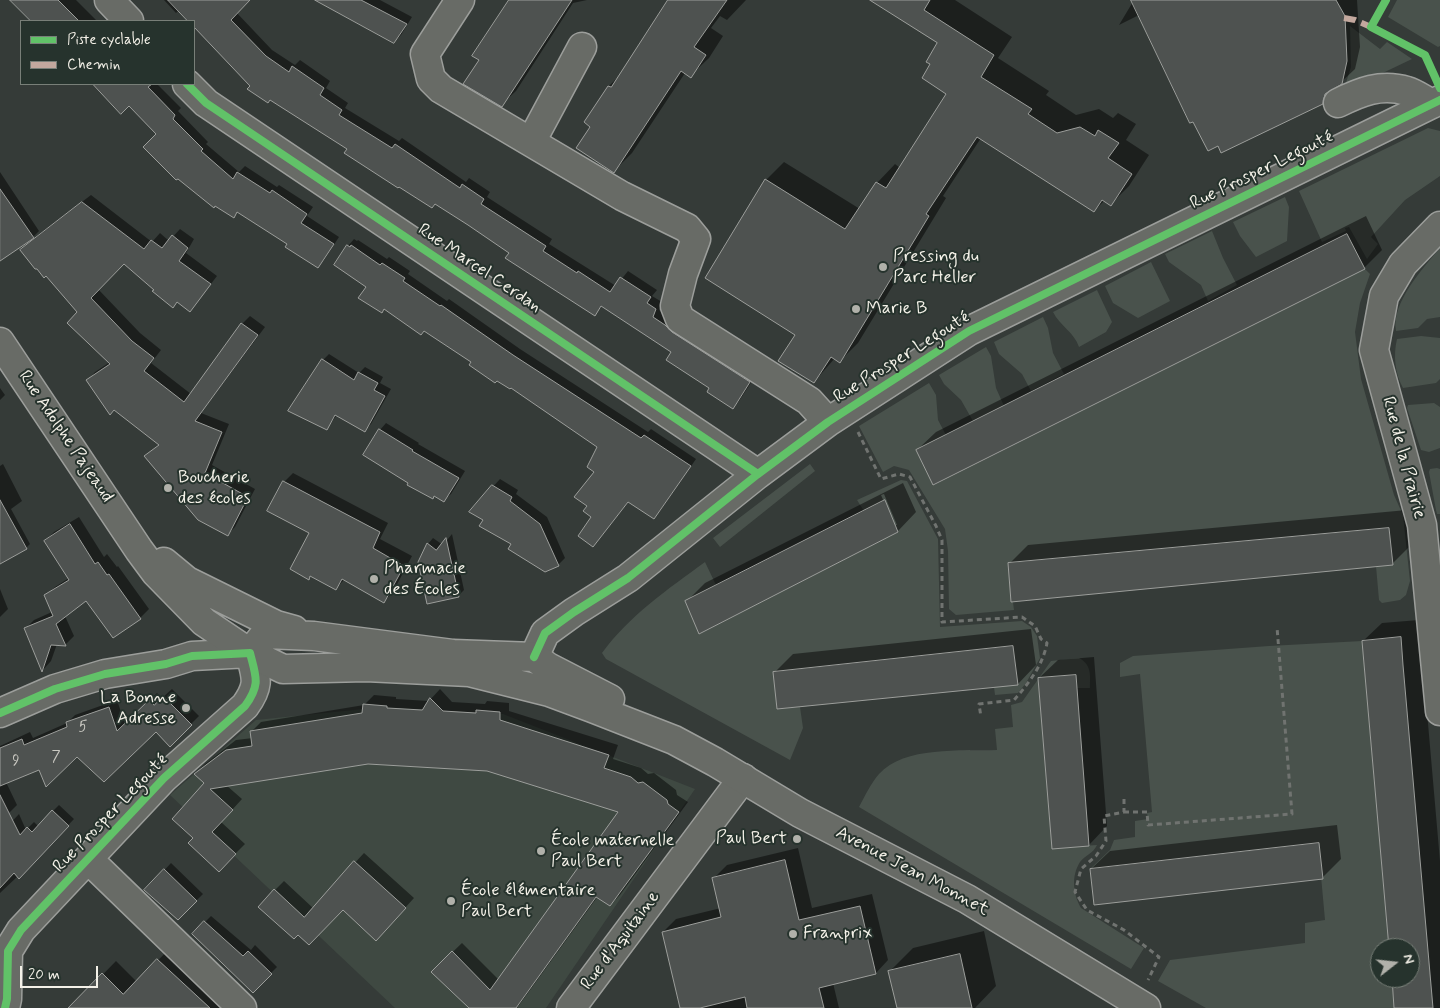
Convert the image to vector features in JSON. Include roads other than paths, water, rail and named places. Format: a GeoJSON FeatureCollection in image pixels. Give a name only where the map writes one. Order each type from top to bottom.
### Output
{"type":"FeatureCollection","features":[{"type":"Feature","properties":{"kind":"street"},"geometry":{"type":"LineString","coordinates":[[109,0],[128,20]]}},
{"type":"Feature","properties":{"kind":"street"},"geometry":{"type":"LineString","coordinates":[[460,0],[425,54],[431,79],[441,89],[622,196],[687,228],[696,239],[683,274],[675,306],[680,319],[809,401],[838,416]]}},
{"type":"Feature","properties":{"kind":"street"},"geometry":{"type":"LineString","coordinates":[[531,142],[582,47]]}},
{"type":"Feature","properties":{"kind":"street","name":"Rue Marcel Cerdan"},"geometry":{"type":"LineString","coordinates":[[188,85],[206,103],[758,474]]}},
{"type":"Feature","properties":{"kind":"street"},"geometry":{"type":"LineString","coordinates":[[1338,103],[1363,91],[1381,88],[1407,91],[1436,102]]}},
{"type":"Feature","properties":{"kind":"street","name":"Rue Prosper Legouté"},"geometry":{"type":"LineString","coordinates":[[534,657],[545,633],[628,578],[758,474],[838,416],[969,332],[1436,102]]}},
{"type":"Feature","properties":{"kind":"street","name":"Rue de la Prairie"},"geometry":{"type":"LineString","coordinates":[[1440,226],[1403,264],[1384,296],[1374,350],[1422,525],[1440,711]]}},
{"type":"Feature","properties":{"kind":"street","name":"Rue Adolphe Pajeaud"},"geometry":{"type":"LineString","coordinates":[[0,342],[139,550],[156,573],[204,622],[250,652],[283,669],[366,667],[429,660]]}},
{"type":"Feature","properties":{"kind":"street","name":"Rue Adolphe Pajeaud"},"geometry":{"type":"LineString","coordinates":[[129,533],[187,581],[276,625],[314,636],[429,660]]}},
{"type":"Feature","properties":{"kind":"street","name":"Rue Adolphe Pajeaud"},"geometry":{"type":"LineString","coordinates":[[250,652],[265,634],[314,636]]}},
{"type":"Feature","properties":{"kind":"street"},"geometry":{"type":"LineString","coordinates":[[0,713],[55,689],[104,674],[166,664],[192,656],[250,652]]}},
{"type":"Feature","properties":{"kind":"street","name":"Rue Prosper Legouté"},"geometry":{"type":"LineString","coordinates":[[5,1008],[7,999],[4,954],[21,930],[164,778],[245,706],[252,696],[257,682],[250,652]]}},
{"type":"Feature","properties":{"kind":"street"},"geometry":{"type":"LineString","coordinates":[[453,654],[534,657],[543,691],[429,660],[453,654]]}},
{"type":"Feature","properties":{"kind":"street","name":"Avenue Jean Monnet"},"geometry":{"type":"LineString","coordinates":[[534,657],[548,667],[642,715],[674,740]]}},
{"type":"Feature","properties":{"kind":"street","name":"Avenue Jean Monnet"},"geometry":{"type":"LineString","coordinates":[[543,691],[674,740],[800,813],[967,899],[1139,1006]]}},
{"type":"Feature","properties":{"kind":"street","name":"Rue d'Aquitaine"},"geometry":{"type":"LineString","coordinates":[[571,1008],[742,778]]}},
{"type":"Feature","properties":{"kind":"street"},"geometry":{"type":"LineString","coordinates":[[88,859],[242,1008]]}},
{"type":"Feature","properties":{"kind":"place","name":"Pressing du Parc Heller"},"geometry":{"type":"Point","coordinates":[883,267]}},
{"type":"Feature","properties":{"kind":"place","name":"Marie B"},"geometry":{"type":"Point","coordinates":[856,309]}},
{"type":"Feature","properties":{"kind":"place","name":"Boucherie des écoles"},"geometry":{"type":"Point","coordinates":[168,488]}},
{"type":"Feature","properties":{"kind":"place","name":"Pharmacie des Écoles"},"geometry":{"type":"Point","coordinates":[374,579]}},
{"type":"Feature","properties":{"kind":"place","name":"La Bonne Adresse"},"geometry":{"type":"Point","coordinates":[186,708]}},
{"type":"Feature","properties":{"kind":"place","name":"Paul Bert"},"geometry":{"type":"Point","coordinates":[797,839]}},
{"type":"Feature","properties":{"kind":"place","name":"École maternelle Paul Bert"},"geometry":{"type":"Point","coordinates":[541,851]}},
{"type":"Feature","properties":{"kind":"place","name":"École élémentaire Paul Bert"},"geometry":{"type":"Point","coordinates":[451,901]}},
{"type":"Feature","properties":{"kind":"place","name":"Franprix"},"geometry":{"type":"Point","coordinates":[793,934]}}]}
